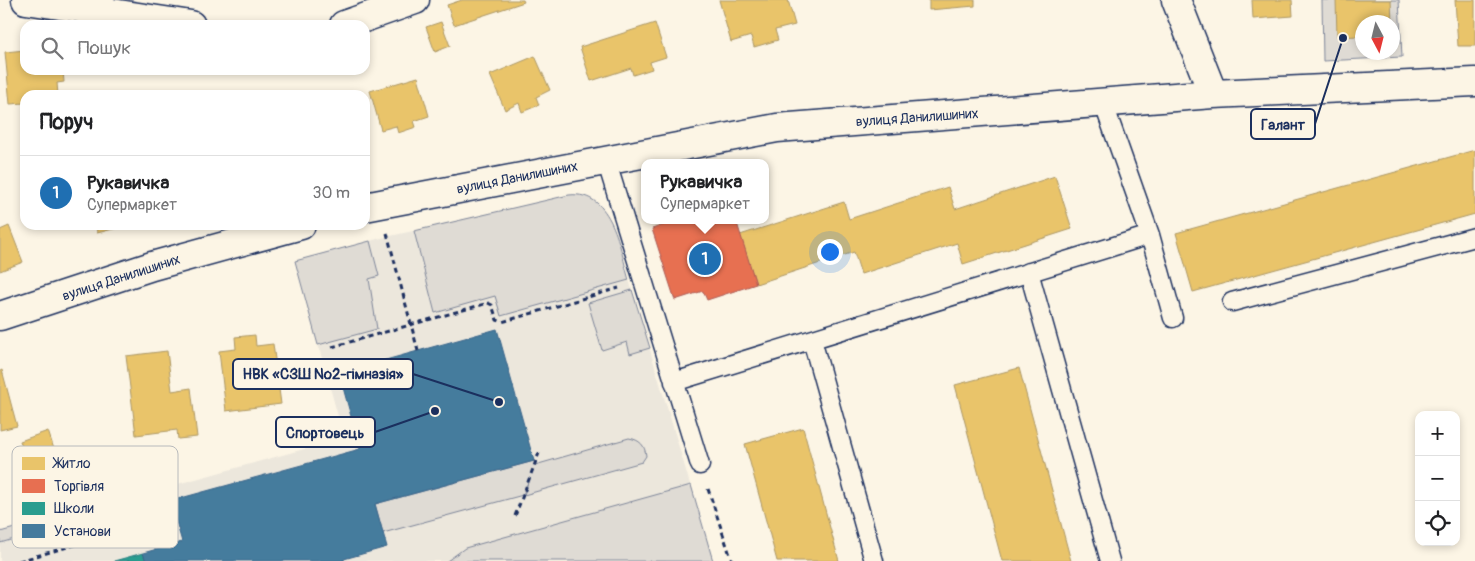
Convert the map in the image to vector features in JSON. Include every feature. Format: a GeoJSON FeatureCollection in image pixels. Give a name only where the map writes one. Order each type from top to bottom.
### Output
{"type":"FeatureCollection","features":[{"type":"Feature","properties":{"kind":"street"},"geometry":{"type":"LineString","coordinates":[[26,0],[157,20]]}},
{"type":"Feature","properties":{"kind":"street"},"geometry":{"type":"LineString","coordinates":[[358,20],[415,0]]}},
{"type":"Feature","properties":{"kind":"street"},"geometry":{"type":"LineString","coordinates":[[1176,0],[1213,94]]}},
{"type":"Feature","properties":{"kind":"street","name":"вулиця Данилишиних"},"geometry":{"type":"LineString","coordinates":[[370,206],[777,128],[1213,94],[1475,82]]}},
{"type":"Feature","properties":{"kind":"street","name":"вулиця Данилишиних"},"geometry":{"type":"LineString","coordinates":[[0,316],[152,266],[283,230]]}},
{"type":"Feature","properties":{"kind":"lane"},"geometry":{"type":"LineString","coordinates":[[1102,102],[1150,235],[1173,318]]}},
{"type":"Feature","properties":{"kind":"lane"},"geometry":{"type":"LineString","coordinates":[[606,160],[700,465]]}},
{"type":"Feature","properties":{"kind":"lane"},"geometry":{"type":"LineString","coordinates":[[674,382],[1150,235]]}},
{"type":"Feature","properties":{"kind":"lane"},"geometry":{"type":"LineString","coordinates":[[1232,302],[1475,237]]}},
{"type":"Feature","properties":{"kind":"lane"},"geometry":{"type":"LineString","coordinates":[[1029,272],[1110,561]]}},
{"type":"Feature","properties":{"kind":"lane"},"geometry":{"type":"LineString","coordinates":[[812,340],[874,561]]}},
{"type":"Feature","properties":{"kind":"path"},"geometry":{"type":"LineString","coordinates":[[386,229],[418,351]]}},
{"type":"Feature","properties":{"kind":"path"},"geometry":{"type":"LineString","coordinates":[[332,347],[490,302],[497,320],[502,322],[643,280]]}},
{"type":"Feature","properties":{"kind":"path"},"geometry":{"type":"LineString","coordinates":[[515,516],[539,453]]}},
{"type":"Feature","properties":{"kind":"path"},"geometry":{"type":"LineString","coordinates":[[700,465],[732,561]]}},
{"type":"Feature","properties":{"kind":"path"},"geometry":{"type":"LineString","coordinates":[[19,561],[64,548]]}},
{"type":"Feature","properties":{"kind":"shaded area"},"geometry":{"type":"Polygon","coordinates":[[[1322,0],[1399,0],[1400,15],[1355,15],[1355,59],[1323,61],[1322,0]]]}},
{"type":"Feature","properties":{"kind":"shaded area"},"geometry":{"type":"Polygon","coordinates":[[[1400,19],[1402,57],[1400,57],[1400,19]]]}},
{"type":"Feature","properties":{"kind":"shaded area"},"geometry":{"type":"Polygon","coordinates":[[[569,195],[584,196],[596,202],[605,212],[618,239],[629,280],[501,316],[495,296],[435,313],[414,231],[569,195]]]}},
{"type":"Feature","properties":{"kind":"shaded area"},"geometry":{"type":"Polygon","coordinates":[[[574,195],[596,202],[612,223],[713,561],[0,561],[0,533],[12,530],[12,548],[178,548],[178,484],[344,438],[295,261],[377,239],[574,195]]]}},
{"type":"Feature","properties":{"kind":"shaded area"},"geometry":{"type":"Polygon","coordinates":[[[370,241],[379,276],[369,279],[377,329],[318,345],[295,261],[370,241]]]}},
{"type":"Feature","properties":{"kind":"shaded area"},"geometry":{"type":"Polygon","coordinates":[[[632,290],[650,348],[630,354],[627,342],[602,350],[588,303],[632,290]]]}},
{"type":"Feature","properties":{"kind":"shaded area"},"geometry":{"type":"Polygon","coordinates":[[[629,438],[636,440],[643,446],[646,456],[642,462],[524,495],[528,482],[523,495],[383,533],[375,504],[534,461],[535,465],[629,438]]]}},
{"type":"Feature","properties":{"kind":"shaded area"},"geometry":{"type":"Polygon","coordinates":[[[691,485],[713,561],[447,561],[465,548],[691,485]]]}},
{"type":"Feature","properties":{"kind":"shaded area"},"geometry":{"type":"Polygon","coordinates":[[[12,529],[12,540],[0,543],[0,532],[12,529]]]}},
{"type":"Feature","properties":{"kind":"building: Житло"},"geometry":{"type":"Polygon","coordinates":[[[462,0],[523,0],[524,2],[454,25],[447,5],[462,0]]]}},
{"type":"Feature","properties":{"kind":"building: Житло"},"geometry":{"type":"Polygon","coordinates":[[[719,0],[788,0],[795,25],[775,30],[778,40],[754,47],[751,36],[731,42],[719,0]]]}},
{"type":"Feature","properties":{"kind":"building: Житло"},"geometry":{"type":"Polygon","coordinates":[[[929,0],[975,0],[975,6],[929,10],[929,0]]]}},
{"type":"Feature","properties":{"kind":"building: Житло"},"geometry":{"type":"Polygon","coordinates":[[[1252,0],[1292,0],[1293,16],[1253,19],[1252,0]]]}},
{"type":"Feature","properties":{"kind":"building: Житло"},"geometry":{"type":"Polygon","coordinates":[[[1336,0],[1391,0],[1392,15],[1355,15],[1355,36],[1337,37],[1336,0]]]}},
{"type":"Feature","properties":{"kind":"building: Житло"},"geometry":{"type":"Polygon","coordinates":[[[1455,0],[1475,0],[1475,46],[1458,46],[1455,0]]]}},
{"type":"Feature","properties":{"kind":"building: Житло"},"geometry":{"type":"Polygon","coordinates":[[[441,22],[450,46],[435,52],[426,27],[441,22]]]}},
{"type":"Feature","properties":{"kind":"building: Житло"},"geometry":{"type":"Polygon","coordinates":[[[655,23],[666,57],[650,62],[652,69],[633,75],[631,68],[591,81],[580,47],[655,23]]]}},
{"type":"Feature","properties":{"kind":"building: Житло"},"geometry":{"type":"Polygon","coordinates":[[[20,50],[20,75],[63,75],[64,82],[57,83],[58,90],[20,90],[20,103],[10,104],[5,52],[20,50]]]}},
{"type":"Feature","properties":{"kind":"building: Житло"},"geometry":{"type":"Polygon","coordinates":[[[535,56],[550,90],[536,97],[539,105],[522,112],[519,103],[505,110],[490,75],[535,56]]]}},
{"type":"Feature","properties":{"kind":"building: Житло"},"geometry":{"type":"Polygon","coordinates":[[[418,77],[429,116],[414,121],[416,127],[398,133],[396,126],[381,130],[370,91],[418,77]]]}},
{"type":"Feature","properties":{"kind":"building: Житло"},"geometry":{"type":"Polygon","coordinates":[[[1475,150],[1475,214],[1193,292],[1176,233],[1475,150]]]}},
{"type":"Feature","properties":{"kind":"building: Житло"},"geometry":{"type":"Polygon","coordinates":[[[1055,176],[1072,229],[963,264],[957,243],[861,274],[854,252],[756,284],[740,235],[844,202],[849,219],[948,187],[955,209],[1055,176]]]}},
{"type":"Feature","properties":{"kind":"building: Житло"},"geometry":{"type":"Polygon","coordinates":[[[9,226],[23,262],[0,271],[0,230],[9,226]]]}},
{"type":"Feature","properties":{"kind":"building: Житло"},"geometry":{"type":"Polygon","coordinates":[[[97,230],[109,230],[97,233],[97,230]]]}},
{"type":"Feature","properties":{"kind":"building: Житло"},"geometry":{"type":"Polygon","coordinates":[[[255,335],[256,346],[273,344],[281,404],[226,411],[219,351],[236,349],[235,337],[255,335]]]}},
{"type":"Feature","properties":{"kind":"building: Житло"},"geometry":{"type":"Polygon","coordinates":[[[167,351],[172,391],[191,388],[197,437],[178,439],[177,430],[136,435],[126,356],[167,351]]]}},
{"type":"Feature","properties":{"kind":"building: Житло"},"geometry":{"type":"Polygon","coordinates":[[[1019,368],[1071,561],[1002,561],[955,385],[1019,368]]]}},
{"type":"Feature","properties":{"kind":"building: Житло"},"geometry":{"type":"Polygon","coordinates":[[[2,370],[17,426],[0,430],[0,371],[2,370]]]}},
{"type":"Feature","properties":{"kind":"building: Житло"},"geometry":{"type":"Polygon","coordinates":[[[803,428],[839,561],[777,561],[745,444],[803,428]]]}},
{"type":"Feature","properties":{"kind":"building: Житло"},"geometry":{"type":"Polygon","coordinates":[[[48,431],[53,446],[22,446],[20,441],[48,431]]]}},
{"type":"Feature","properties":{"kind":"building: Торгівля"},"geometry":{"type":"Polygon","coordinates":[[[666,224],[737,224],[756,284],[707,300],[703,291],[675,300],[652,229],[666,224]]]}},
{"type":"Feature","properties":{"kind":"building: Школи"},"geometry":{"type":"Polygon","coordinates":[[[143,553],[146,561],[114,561],[143,553]]]}},
{"type":"Feature","properties":{"kind":"building: Установи"},"geometry":{"type":"Polygon","coordinates":[[[497,329],[534,461],[375,504],[387,547],[344,559],[344,561],[146,561],[143,553],[161,548],[178,548],[178,543],[182,542],[178,528],[178,499],[360,449],[339,373],[497,329]]]}},
{"type":"Feature","properties":{"kind":"place","name":"Галант"},"geometry":{"type":"Point","coordinates":[1343,38]}},
{"type":"Feature","properties":{"kind":"place","name":"Рукавичка"},"geometry":{"type":"Point","coordinates":[705,259]}},
{"type":"Feature","properties":{"kind":"place","name":"НВК «СЗШ №2-гімназія»"},"geometry":{"type":"Point","coordinates":[499,402]}},
{"type":"Feature","properties":{"kind":"place","name":"Спортовець"},"geometry":{"type":"Point","coordinates":[435,411]}}]}
